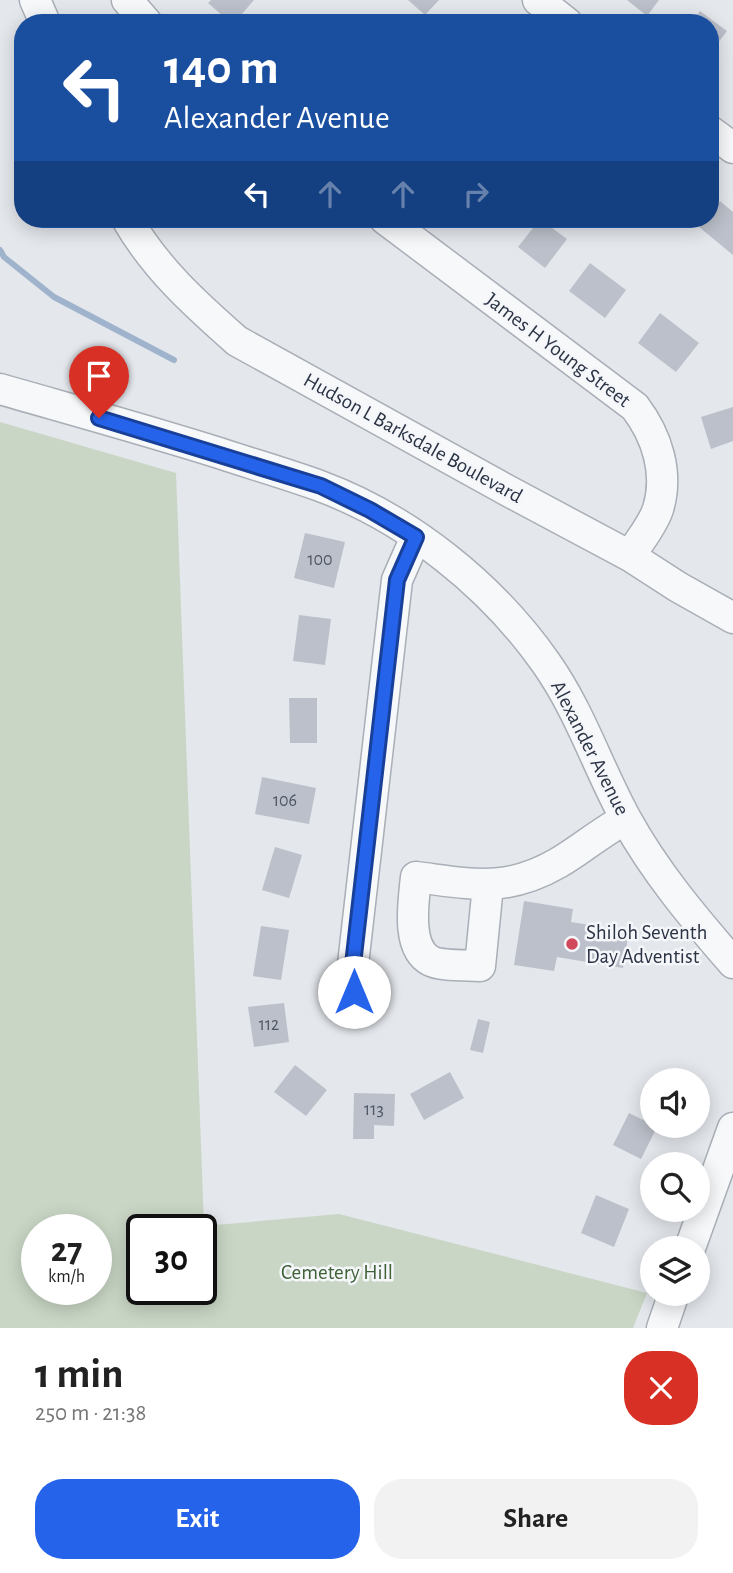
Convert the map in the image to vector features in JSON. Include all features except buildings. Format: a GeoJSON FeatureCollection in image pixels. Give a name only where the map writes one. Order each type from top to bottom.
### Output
{"type":"FeatureCollection","features":[{"type":"Feature","properties":{"kind":"street"},"geometry":{"type":"LineString","coordinates":[[127,0],[140,14]]}},
{"type":"Feature","properties":{"kind":"street"},"geometry":{"type":"LineString","coordinates":[[538,0],[556,14]]}},
{"type":"Feature","properties":{"kind":"street","name":"Hudson L Barksdale Boulevard"},"geometry":{"type":"LineString","coordinates":[[132,228],[166,274],[237,341],[630,556],[733,618]]}},
{"type":"Feature","properties":{"kind":"street","name":"James H Young Street"},"geometry":{"type":"LineString","coordinates":[[397,228],[635,407],[650,426],[658,448],[663,476],[658,510],[630,556]]}},
{"type":"Feature","properties":{"kind":"street","name":"Alexander Avenue"},"geometry":{"type":"LineString","coordinates":[[0,389],[173,439],[321,486],[416,537],[481,588],[517,624],[547,664],[574,708],[626,819],[670,888],[733,964]]}},
{"type":"Feature","properties":{"kind":"street"},"geometry":{"type":"LineString","coordinates":[[362,1009],[352,983],[355,946],[397,580],[416,537]]}},
{"type":"Feature","properties":{"kind":"street"},"geometry":{"type":"LineString","coordinates":[[488,886],[522,880],[558,863],[626,819]]}},
{"type":"Feature","properties":{"kind":"street"},"geometry":{"type":"LineString","coordinates":[[694,1236],[733,1128]]}},
{"type":"Feature","properties":{"kind":"street"},"geometry":{"type":"LineString","coordinates":[[662,1328],[670,1306]]}},
{"type":"Feature","properties":{"kind":"green space","name":"Cemetery Hill"},"geometry":{"type":"Polygon","coordinates":[[[0,422],[176,473],[204,1214],[126,1214],[126,1305],[217,1305],[217,1225],[339,1214],[640,1291],[642,1306],[633,1328],[0,1328],[0,422]]]}},
{"type":"Feature","properties":{"kind":"waterway"},"geometry":{"type":"LineString","coordinates":[[0,250],[4,257],[54,297],[174,360]]}},
{"type":"Feature","properties":{"kind":"place","name":"Shiloh Seventh Day Adventist"},"geometry":{"type":"Point","coordinates":[572,944]}},
{"type":"Feature","properties":{"kind":"route"},"geometry":{"type":"LineString","coordinates":[[99,418],[321,486],[416,537],[397,580],[352,973],[354,992]]}}]}
